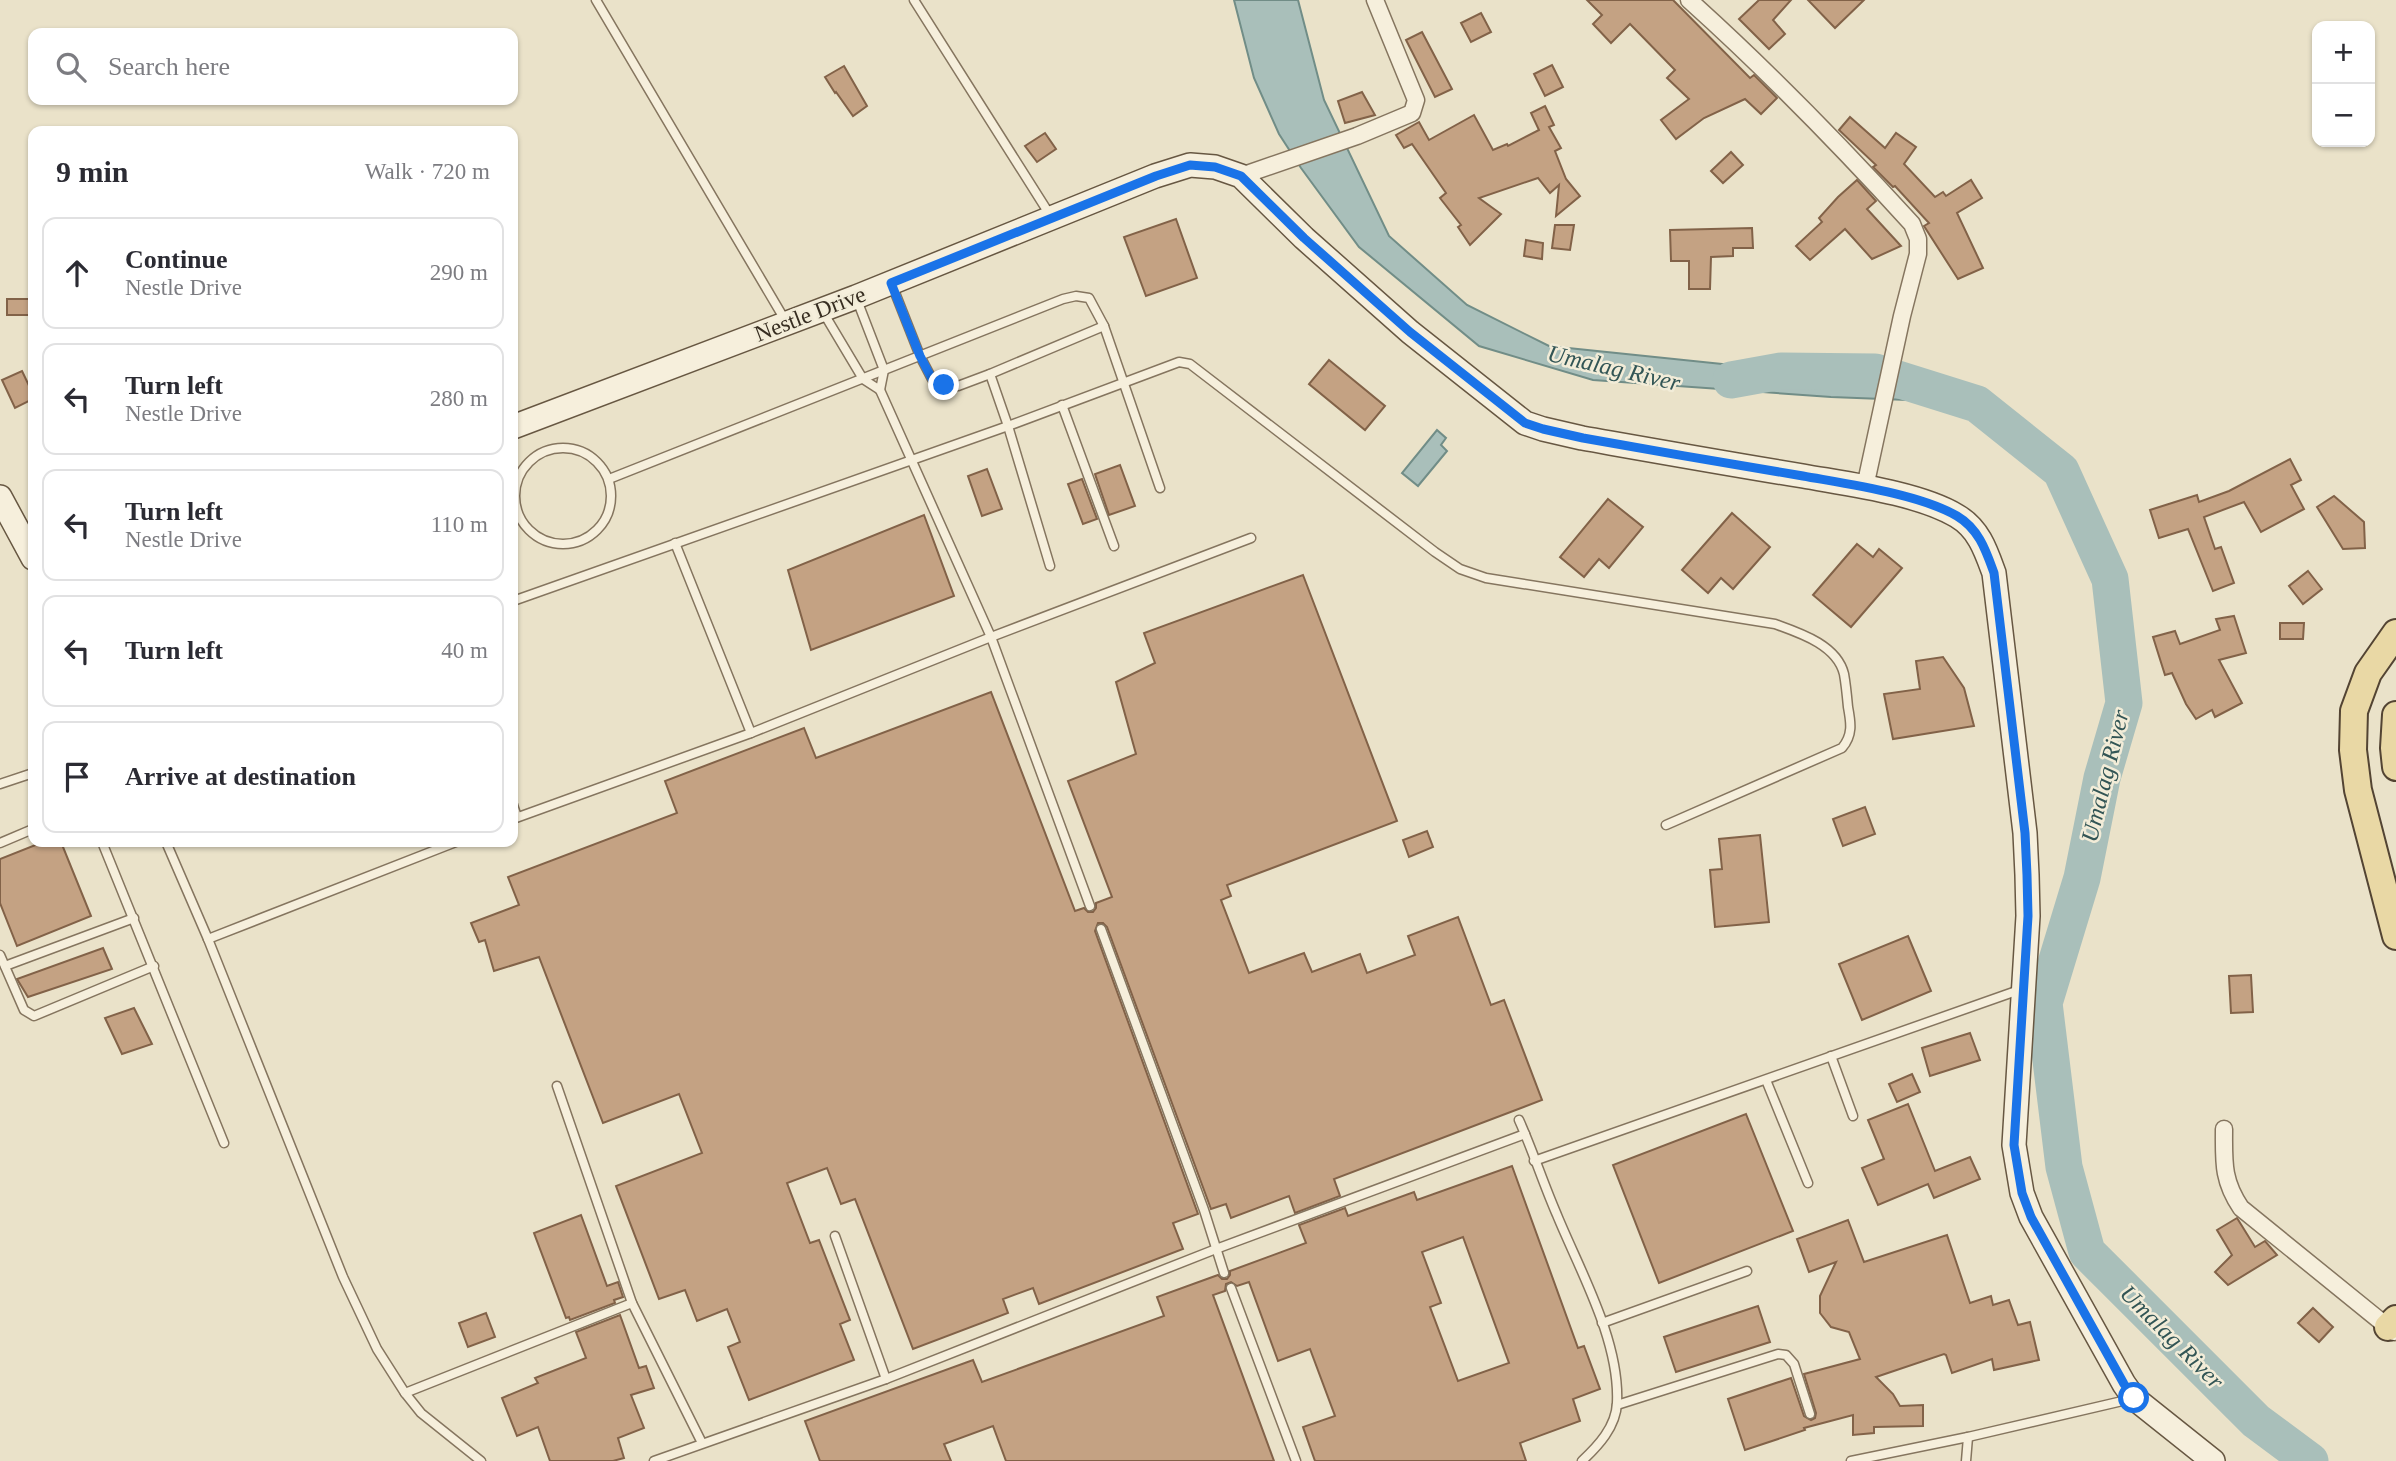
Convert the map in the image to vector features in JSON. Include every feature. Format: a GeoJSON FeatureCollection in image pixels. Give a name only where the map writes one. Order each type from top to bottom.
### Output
{"type":"FeatureCollection","features":[{"type":"Feature","properties":{"kind":"main road"},"geometry":{"type":"LineString","coordinates":[[2396,633],[2368,673],[2354,711],[2353,750],[2361,803],[2396,936]]}},
{"type":"Feature","properties":{"kind":"main road"},"geometry":{"type":"LineString","coordinates":[[2396,715],[2396,767]]}},
{"type":"Feature","properties":{"kind":"street"},"geometry":{"type":"LineString","coordinates":[[1241,176],[1357,136],[1412,113],[1416,100],[1375,0]]}},
{"type":"Feature","properties":{"kind":"street"},"geometry":{"type":"LineString","coordinates":[[1689,0],[1801,105],[1912,224],[1919,239],[1919,254],[1902,316],[1865,487]]}},
{"type":"Feature","properties":{"kind":"street","name":"Nestle Drive"},"geometry":{"type":"LineString","coordinates":[[518,425],[856,297],[1190,165],[1215,167],[1241,176],[1294,230],[1410,332],[1525,423],[1583,438],[1865,487],[1920,501],[1957,516],[1973,529],[1984,546],[1994,573],[2025,833],[2028,916],[2014,1145],[2022,1193],[2031,1217],[2124,1384],[2134,1398],[2213,1461]]}},
{"type":"Feature","properties":{"kind":"street"},"geometry":{"type":"LineString","coordinates":[[0,497],[28,549]]}},
{"type":"Feature","properties":{"kind":"street"},"geometry":{"type":"LineString","coordinates":[[2224,1129],[2224,1171],[2231,1193],[2241,1208],[2393,1327]]}},
{"type":"Feature","properties":{"kind":"lane"},"geometry":{"type":"LineString","coordinates":[[596,0],[787,323]]}},
{"type":"Feature","properties":{"kind":"lane"},"geometry":{"type":"LineString","coordinates":[[914,0],[1051,218]]}},
{"type":"Feature","properties":{"kind":"lane"},"geometry":{"type":"LineString","coordinates":[[891,283],[920,356],[932,379],[944,385],[958,386],[1104,326]]}},
{"type":"Feature","properties":{"kind":"lane"},"geometry":{"type":"LineString","coordinates":[[609,479],[1076,296],[1089,298],[1104,326],[1160,488]]}},
{"type":"Feature","properties":{"kind":"lane"},"geometry":{"type":"LineString","coordinates":[[856,297],[884,370],[880,390]]}},
{"type":"Feature","properties":{"kind":"lane"},"geometry":{"type":"LineString","coordinates":[[822,310],[863,379],[880,390],[991,637],[1090,906]]}},
{"type":"Feature","properties":{"kind":"lane"},"geometry":{"type":"LineString","coordinates":[[518,599],[1008,426],[1180,362],[1190,364],[1414,537],[1460,569],[1486,578],[1775,624],[1807,636],[1830,652],[1843,671],[1850,719],[1849,739],[1842,748],[1666,825]]}},
{"type":"Feature","properties":{"kind":"lane"},"geometry":{"type":"LineString","coordinates":[[990,374],[1050,566]]}},
{"type":"Feature","properties":{"kind":"lane"},"geometry":{"type":"LineString","coordinates":[[1062,405],[1114,546]]}},
{"type":"Feature","properties":{"kind":"lane"},"geometry":{"type":"LineString","coordinates":[[518,477],[530,459],[551,449],[575,449],[596,459],[609,479],[612,502],[604,524],[586,540],[563,545],[540,540],[522,524],[518,513]]}},
{"type":"Feature","properties":{"kind":"lane"},"geometry":{"type":"LineString","coordinates":[[518,817],[751,733],[991,637],[1251,538]]}},
{"type":"Feature","properties":{"kind":"lane"},"geometry":{"type":"LineString","coordinates":[[676,542],[751,733]]}},
{"type":"Feature","properties":{"kind":"lane"},"geometry":{"type":"LineString","coordinates":[[0,784],[28,775]]}},
{"type":"Feature","properties":{"kind":"lane"},"geometry":{"type":"LineString","coordinates":[[0,843],[28,832]]}},
{"type":"Feature","properties":{"kind":"lane"},"geometry":{"type":"LineString","coordinates":[[104,847],[224,1143]]}},
{"type":"Feature","properties":{"kind":"lane"},"geometry":{"type":"LineString","coordinates":[[168,847],[208,939],[343,1277],[377,1349],[421,1413],[481,1461]]}},
{"type":"Feature","properties":{"kind":"lane"},"geometry":{"type":"LineString","coordinates":[[208,939],[443,847]]}},
{"type":"Feature","properties":{"kind":"lane"},"geometry":{"type":"LineString","coordinates":[[5,966],[134,918]]}},
{"type":"Feature","properties":{"kind":"lane"},"geometry":{"type":"LineString","coordinates":[[1101,929],[1191,1172],[1224,1273]]}},
{"type":"Feature","properties":{"kind":"lane"},"geometry":{"type":"LineString","coordinates":[[0,955],[24,1010],[34,1016],[154,966]]}},
{"type":"Feature","properties":{"kind":"lane"},"geometry":{"type":"LineString","coordinates":[[1534,1161],[2022,989]]}},
{"type":"Feature","properties":{"kind":"lane"},"geometry":{"type":"LineString","coordinates":[[1831,1056],[1853,1116]]}},
{"type":"Feature","properties":{"kind":"lane"},"geometry":{"type":"LineString","coordinates":[[1766,1080],[1808,1183]]}},
{"type":"Feature","properties":{"kind":"lane"},"geometry":{"type":"LineString","coordinates":[[557,1086],[632,1303],[702,1443]]}},
{"type":"Feature","properties":{"kind":"lane"},"geometry":{"type":"LineString","coordinates":[[1519,1120],[1602,1323],[1614,1366],[1617,1405],[1611,1426],[1600,1444],[1581,1461]]}},
{"type":"Feature","properties":{"kind":"lane"},"geometry":{"type":"LineString","coordinates":[[654,1461],[886,1379],[1216,1249],[1525,1134]]}},
{"type":"Feature","properties":{"kind":"lane"},"geometry":{"type":"LineString","coordinates":[[835,1236],[886,1379]]}},
{"type":"Feature","properties":{"kind":"lane"},"geometry":{"type":"LineString","coordinates":[[1602,1323],[1747,1271]]}},
{"type":"Feature","properties":{"kind":"lane"},"geometry":{"type":"LineString","coordinates":[[1231,1288],[1296,1461]]}},
{"type":"Feature","properties":{"kind":"lane"},"geometry":{"type":"LineString","coordinates":[[405,1393],[632,1303]]}},
{"type":"Feature","properties":{"kind":"lane"},"geometry":{"type":"LineString","coordinates":[[1617,1405],[1778,1354],[1786,1354],[1794,1364],[1810,1414]]}},
{"type":"Feature","properties":{"kind":"lane"},"geometry":{"type":"LineString","coordinates":[[1851,1461],[2134,1398]]}},
{"type":"Feature","properties":{"kind":"lane"},"geometry":{"type":"LineString","coordinates":[[1966,1461],[1968,1437]]}},
{"type":"Feature","properties":{"kind":"water"},"geometry":{"type":"Polygon","coordinates":[[[1234,0],[1298,0],[1324,100],[1389,236],[1467,305],[1549,346],[1838,376],[1960,402],[1831,397],[1593,380],[1479,346],[1359,247],[1301,168],[1279,134],[1254,78],[1234,0]]]}},
{"type":"Feature","properties":{"kind":"water"},"geometry":{"type":"Polygon","coordinates":[[[1437,430],[1446,438],[1441,445],[1447,451],[1418,486],[1402,473],[1437,430]]]}},
{"type":"Feature","properties":{"kind":"building"},"geometry":{"type":"Polygon","coordinates":[[[1587,0],[1673,0],[1750,78],[1754,75],[1777,98],[1761,114],[1745,99],[1704,118],[1676,139],[1661,120],[1689,99],[1667,78],[1675,70],[1630,24],[1611,43],[1593,24],[1602,15],[1587,0]]]}},
{"type":"Feature","properties":{"kind":"building"},"geometry":{"type":"Polygon","coordinates":[[[1759,0],[1791,0],[1773,20],[1785,34],[1769,49],[1739,19],[1759,0]]]}},
{"type":"Feature","properties":{"kind":"building"},"geometry":{"type":"Polygon","coordinates":[[[1808,0],[1864,0],[1835,28],[1808,0]]]}},
{"type":"Feature","properties":{"kind":"building"},"geometry":{"type":"Polygon","coordinates":[[[1481,13],[1491,32],[1471,42],[1461,23],[1481,13]]]}},
{"type":"Feature","properties":{"kind":"building"},"geometry":{"type":"Polygon","coordinates":[[[1422,32],[1452,89],[1435,97],[1406,40],[1422,32]]]}},
{"type":"Feature","properties":{"kind":"building"},"geometry":{"type":"Polygon","coordinates":[[[1552,65],[1563,87],[1545,96],[1534,74],[1552,65]]]}},
{"type":"Feature","properties":{"kind":"building"},"geometry":{"type":"Polygon","coordinates":[[[844,66],[867,106],[853,116],[825,77],[844,66]]]}},
{"type":"Feature","properties":{"kind":"building"},"geometry":{"type":"Polygon","coordinates":[[[1362,92],[1375,115],[1345,123],[1338,101],[1362,92]]]}},
{"type":"Feature","properties":{"kind":"building"},"geometry":{"type":"Polygon","coordinates":[[[1545,106],[1554,125],[1549,127],[1561,148],[1555,151],[1566,179],[1580,196],[1556,216],[1559,185],[1550,193],[1538,178],[1479,198],[1501,214],[1470,245],[1458,227],[1461,225],[1440,198],[1446,193],[1412,144],[1404,148],[1396,135],[1419,122],[1429,140],[1474,115],[1493,150],[1507,144],[1508,146],[1539,130],[1531,113],[1545,106]]]}},
{"type":"Feature","properties":{"kind":"building"},"geometry":{"type":"Polygon","coordinates":[[[1850,117],[1885,148],[1896,133],[1916,147],[1904,164],[1935,197],[1943,192],[1946,196],[1971,180],[1982,198],[1957,213],[1983,268],[1958,279],[1924,226],[1929,223],[1895,186],[1873,167],[1876,165],[1839,130],[1850,117]]]}},
{"type":"Feature","properties":{"kind":"building"},"geometry":{"type":"Polygon","coordinates":[[[1045,133],[1056,149],[1037,162],[1025,146],[1045,133]]]}},
{"type":"Feature","properties":{"kind":"building"},"geometry":{"type":"Polygon","coordinates":[[[1731,152],[1743,165],[1723,183],[1711,171],[1731,152]]]}},
{"type":"Feature","properties":{"kind":"building"},"geometry":{"type":"Polygon","coordinates":[[[1857,180],[1876,201],[1867,209],[1901,246],[1872,259],[1845,229],[1810,260],[1796,246],[1822,222],[1819,218],[1857,180]]]}},
{"type":"Feature","properties":{"kind":"building"},"geometry":{"type":"Polygon","coordinates":[[[1176,219],[1197,278],[1146,296],[1124,237],[1176,219]]]}},
{"type":"Feature","properties":{"kind":"building"},"geometry":{"type":"Polygon","coordinates":[[[1555,225],[1574,225],[1570,250],[1552,248],[1555,225]]]}},
{"type":"Feature","properties":{"kind":"building"},"geometry":{"type":"Polygon","coordinates":[[[1752,228],[1753,248],[1733,248],[1733,256],[1711,257],[1710,289],[1689,289],[1689,261],[1671,261],[1670,230],[1752,228]]]}},
{"type":"Feature","properties":{"kind":"building"},"geometry":{"type":"Polygon","coordinates":[[[1526,240],[1543,243],[1542,259],[1524,256],[1526,240]]]}},
{"type":"Feature","properties":{"kind":"building"},"geometry":{"type":"Polygon","coordinates":[[[7,299],[28,299],[28,315],[7,315],[7,299]]]}},
{"type":"Feature","properties":{"kind":"building"},"geometry":{"type":"Polygon","coordinates":[[[1329,360],[1385,406],[1365,430],[1309,384],[1329,360]]]}},
{"type":"Feature","properties":{"kind":"building"},"geometry":{"type":"Polygon","coordinates":[[[22,371],[28,384],[28,402],[15,408],[2,380],[22,371]]]}},
{"type":"Feature","properties":{"kind":"building"},"geometry":{"type":"Polygon","coordinates":[[[2290,459],[2301,480],[2291,485],[2304,509],[2261,532],[2244,502],[2204,517],[2215,549],[2221,547],[2234,583],[2213,591],[2188,529],[2159,538],[2150,510],[2197,495],[2199,502],[2229,491],[2290,459]]]}},
{"type":"Feature","properties":{"kind":"building"},"geometry":{"type":"Polygon","coordinates":[[[1120,465],[1135,506],[1109,515],[1095,474],[1120,465]]]}},
{"type":"Feature","properties":{"kind":"building"},"geometry":{"type":"Polygon","coordinates":[[[987,469],[1002,509],[982,516],[968,476],[987,469]]]}},
{"type":"Feature","properties":{"kind":"building"},"geometry":{"type":"Polygon","coordinates":[[[1082,479],[1097,519],[1083,524],[1068,484],[1082,479]]]}},
{"type":"Feature","properties":{"kind":"building"},"geometry":{"type":"Polygon","coordinates":[[[2334,496],[2364,522],[2365,548],[2343,549],[2317,507],[2334,496]]]}},
{"type":"Feature","properties":{"kind":"building"},"geometry":{"type":"Polygon","coordinates":[[[1608,499],[1643,527],[1609,568],[1599,559],[1584,577],[1560,557],[1608,499]]]}},
{"type":"Feature","properties":{"kind":"building"},"geometry":{"type":"Polygon","coordinates":[[[1732,513],[1770,547],[1733,589],[1721,578],[1708,593],[1682,570],[1732,513]]]}},
{"type":"Feature","properties":{"kind":"building"},"geometry":{"type":"Polygon","coordinates":[[[924,515],[954,596],[811,650],[788,570],[924,515]]]}},
{"type":"Feature","properties":{"kind":"building"},"geometry":{"type":"Polygon","coordinates":[[[1857,544],[1873,557],[1879,549],[1902,568],[1851,627],[1813,595],[1857,544]]]}},
{"type":"Feature","properties":{"kind":"building"},"geometry":{"type":"Polygon","coordinates":[[[2308,571],[2322,589],[2303,604],[2289,586],[2308,571]]]}},
{"type":"Feature","properties":{"kind":"building"},"geometry":{"type":"Polygon","coordinates":[[[1303,575],[1397,821],[1227,885],[1231,896],[1221,900],[1249,973],[1304,953],[1312,972],[1360,954],[1367,973],[1415,955],[1408,936],[1458,917],[1491,1005],[1504,1000],[1542,1100],[1334,1179],[1340,1196],[1295,1213],[1289,1196],[1231,1218],[1226,1204],[1211,1209],[1107,927],[1098,923],[1095,931],[1198,1214],[1173,1223],[1183,1249],[1039,1304],[1033,1288],[1003,1299],[1008,1313],[913,1349],[855,1199],[841,1204],[827,1168],[787,1183],[810,1243],[819,1240],[850,1320],[840,1324],[854,1360],[749,1400],[728,1347],[740,1342],[727,1309],[697,1321],[685,1290],[659,1299],[616,1186],[702,1153],[679,1094],[603,1123],[539,957],[494,971],[485,940],[479,942],[471,923],[519,905],[508,877],[677,813],[665,781],[804,728],[816,758],[991,692],[1075,911],[1084,908],[1093,912],[1096,903],[1112,897],[1068,781],[1136,754],[1116,682],[1155,663],[1144,633],[1303,575]]]}},
{"type":"Feature","properties":{"kind":"building"},"geometry":{"type":"Polygon","coordinates":[[[2234,616],[2246,653],[2219,660],[2242,703],[2215,717],[2212,710],[2196,719],[2172,673],[2165,675],[2153,637],[2175,631],[2180,644],[2220,630],[2216,619],[2234,616]]]}},
{"type":"Feature","properties":{"kind":"building"},"geometry":{"type":"Polygon","coordinates":[[[2280,623],[2304,623],[2303,639],[2280,639],[2280,623]]]}},
{"type":"Feature","properties":{"kind":"building"},"geometry":{"type":"Polygon","coordinates":[[[1943,657],[1964,688],[1974,726],[1893,739],[1884,694],[1920,689],[1916,661],[1943,657]]]}},
{"type":"Feature","properties":{"kind":"building"},"geometry":{"type":"Polygon","coordinates":[[[1865,807],[1875,834],[1843,846],[1833,819],[1865,807]]]}},
{"type":"Feature","properties":{"kind":"building"},"geometry":{"type":"Polygon","coordinates":[[[1427,831],[1433,847],[1409,857],[1403,840],[1427,831]]]}},
{"type":"Feature","properties":{"kind":"building"},"geometry":{"type":"Polygon","coordinates":[[[1760,835],[1769,922],[1715,927],[1710,870],[1722,869],[1719,839],[1760,835]]]}},
{"type":"Feature","properties":{"kind":"building"},"geometry":{"type":"Polygon","coordinates":[[[30,847],[63,847],[91,916],[17,946],[0,903],[0,859],[30,847]]]}},
{"type":"Feature","properties":{"kind":"building"},"geometry":{"type":"Polygon","coordinates":[[[1908,936],[1931,991],[1862,1020],[1839,964],[1908,936]]]}},
{"type":"Feature","properties":{"kind":"building"},"geometry":{"type":"Polygon","coordinates":[[[103,948],[112,969],[28,997],[17,979],[103,948]]]}},
{"type":"Feature","properties":{"kind":"building"},"geometry":{"type":"Polygon","coordinates":[[[2251,975],[2253,1012],[2231,1013],[2229,976],[2251,975]]]}},
{"type":"Feature","properties":{"kind":"building"},"geometry":{"type":"Polygon","coordinates":[[[134,1008],[152,1044],[122,1054],[105,1018],[134,1008]]]}},
{"type":"Feature","properties":{"kind":"building"},"geometry":{"type":"Polygon","coordinates":[[[1970,1033],[1980,1060],[1930,1076],[1922,1048],[1970,1033]]]}},
{"type":"Feature","properties":{"kind":"building"},"geometry":{"type":"Polygon","coordinates":[[[1912,1074],[1920,1092],[1897,1102],[1889,1084],[1912,1074]]]}},
{"type":"Feature","properties":{"kind":"building"},"geometry":{"type":"Polygon","coordinates":[[[1908,1104],[1935,1171],[1970,1157],[1980,1179],[1934,1198],[1928,1184],[1878,1205],[1862,1168],[1884,1159],[1868,1120],[1908,1104]]]}},
{"type":"Feature","properties":{"kind":"building"},"geometry":{"type":"Polygon","coordinates":[[[1746,1114],[1793,1231],[1659,1283],[1613,1165],[1746,1114]]]}},
{"type":"Feature","properties":{"kind":"building"},"geometry":{"type":"Polygon","coordinates":[[[1512,1166],[1578,1348],[1584,1346],[1600,1389],[1573,1399],[1580,1421],[1520,1443],[1526,1461],[1315,1461],[1303,1427],[1335,1416],[1310,1349],[1278,1361],[1249,1282],[1237,1286],[1231,1282],[1226,1284],[1225,1291],[1213,1295],[1274,1461],[1006,1461],[993,1426],[944,1444],[951,1461],[820,1461],[805,1421],[973,1360],[982,1382],[1164,1316],[1157,1297],[1218,1275],[1227,1279],[1230,1271],[1306,1243],[1299,1225],[1345,1208],[1348,1216],[1414,1192],[1417,1200],[1512,1166]],[[1463,1237],[1422,1252],[1441,1303],[1430,1307],[1458,1381],[1509,1363],[1463,1237]]]}},
{"type":"Feature","properties":{"kind":"building"},"geometry":{"type":"Polygon","coordinates":[[[581,1215],[607,1286],[618,1282],[623,1297],[614,1300],[615,1303],[570,1320],[569,1317],[566,1318],[534,1233],[581,1215]]]}},
{"type":"Feature","properties":{"kind":"building"},"geometry":{"type":"Polygon","coordinates":[[[2237,1218],[2255,1247],[2265,1241],[2277,1255],[2228,1285],[2215,1272],[2232,1255],[2217,1230],[2237,1218]]]}},
{"type":"Feature","properties":{"kind":"building"},"geometry":{"type":"Polygon","coordinates":[[[1848,1220],[1864,1262],[1947,1235],[1970,1303],[1991,1296],[1993,1305],[2009,1300],[2018,1325],[2030,1322],[2039,1360],[1994,1370],[1992,1359],[1952,1373],[1944,1354],[1876,1377],[1893,1394],[1900,1406],[1923,1405],[1923,1426],[1874,1427],[1874,1433],[1853,1435],[1853,1415],[1804,1428],[1805,1430],[1745,1450],[1728,1399],[1791,1378],[1804,1416],[1811,1420],[1816,1413],[1804,1374],[1860,1359],[1849,1332],[1831,1327],[1820,1313],[1820,1296],[1836,1262],[1809,1272],[1797,1239],[1848,1220]]]}},
{"type":"Feature","properties":{"kind":"building"},"geometry":{"type":"Polygon","coordinates":[[[1758,1306],[1770,1342],[1676,1372],[1664,1337],[1758,1306]]]}},
{"type":"Feature","properties":{"kind":"building"},"geometry":{"type":"Polygon","coordinates":[[[2313,1308],[2333,1327],[2319,1342],[2298,1323],[2313,1308]]]}},
{"type":"Feature","properties":{"kind":"building"},"geometry":{"type":"Polygon","coordinates":[[[486,1313],[495,1337],[468,1347],[459,1323],[486,1313]]]}},
{"type":"Feature","properties":{"kind":"building"},"geometry":{"type":"Polygon","coordinates":[[[620,1315],[639,1368],[646,1366],[654,1388],[631,1395],[644,1428],[618,1438],[624,1458],[613,1461],[550,1461],[538,1427],[517,1436],[502,1398],[538,1383],[535,1378],[586,1358],[576,1332],[620,1315]]]}},
{"type":"Feature","properties":{"kind":"waterway","name":"Umalag River"},"geometry":{"type":"LineString","coordinates":[[1731,380],[1781,371],[1875,372],[1977,404],[2061,471],[2110,579],[2124,703],[2102,778],[2082,878],[2044,1003],[2064,1167],[2087,1252],[2256,1421],[2310,1461]]}},
{"type":"Feature","properties":{"kind":"route"},"geometry":{"type":"LineString","coordinates":[[944,385],[932,379],[920,356],[891,283],[1156,176],[1190,165],[1215,167],[1241,176],[1267,204],[1410,332],[1525,423],[1583,438],[1865,487],[1920,501],[1957,516],[1973,529],[1984,546],[1994,573],[2025,833],[2028,916],[2014,1145],[2016,1167],[2031,1217],[2134,1398]]}}]}
